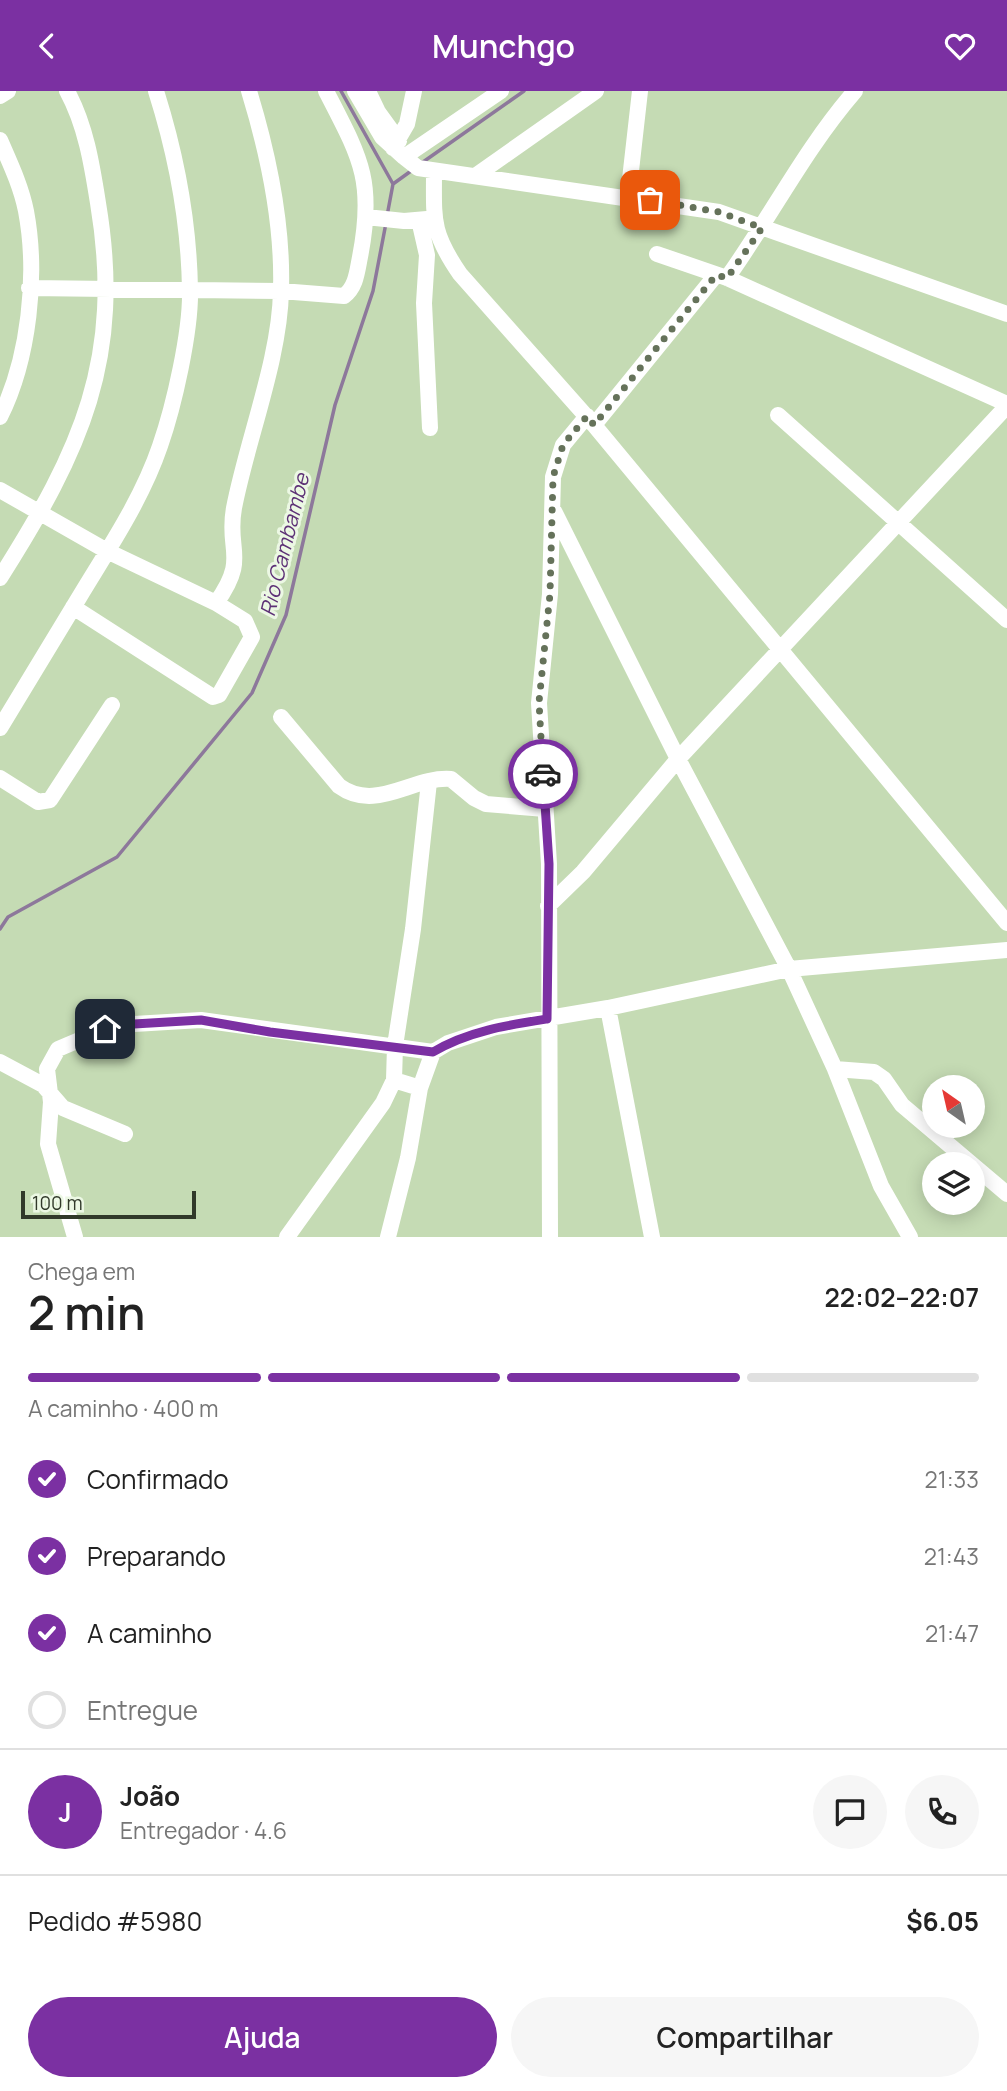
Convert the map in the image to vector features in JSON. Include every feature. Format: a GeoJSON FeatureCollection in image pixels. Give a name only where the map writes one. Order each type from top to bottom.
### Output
{"type":"FeatureCollection","features":[{"type":"Feature","properties":{"kind":"street"},"geometry":{"type":"LineString","coordinates":[[0,96],[8,91]]}},
{"type":"Feature","properties":{"kind":"street"},"geometry":{"type":"LineString","coordinates":[[0,578],[40,515],[75,442],[94,387],[106,330],[107,289],[103,228],[85,134],[67,91]]}},
{"type":"Feature","properties":{"kind":"street"},"geometry":{"type":"LineString","coordinates":[[0,728],[107,551],[146,481],[161,445],[183,352],[190,291],[183,206],[169,130],[156,91]]}},
{"type":"Feature","properties":{"kind":"street"},"geometry":{"type":"LineString","coordinates":[[216,603],[230,584],[235,568],[234,507],[264,387],[282,291],[270,182],[261,130],[249,91]]}},
{"type":"Feature","properties":{"kind":"street"},"geometry":{"type":"LineString","coordinates":[[326,91],[384,150],[418,168],[478,174],[695,206],[1007,314]]}},
{"type":"Feature","properties":{"kind":"street"},"geometry":{"type":"LineString","coordinates":[[355,91],[384,150]]}},
{"type":"Feature","properties":{"kind":"street"},"geometry":{"type":"LineString","coordinates":[[369,91],[378,112],[384,150]]}},
{"type":"Feature","properties":{"kind":"street"},"geometry":{"type":"LineString","coordinates":[[29,288],[282,291],[344,296],[355,282],[370,217],[365,176],[407,124],[414,91]]}},
{"type":"Feature","properties":{"kind":"street"},"geometry":{"type":"LineString","coordinates":[[384,150],[501,91]]}},
{"type":"Feature","properties":{"kind":"street"},"geometry":{"type":"LineString","coordinates":[[478,174],[596,91]]}},
{"type":"Feature","properties":{"kind":"street"},"geometry":{"type":"LineString","coordinates":[[628,197],[640,91]]}},
{"type":"Feature","properties":{"kind":"street"},"geometry":{"type":"LineString","coordinates":[[550,1237],[547,1019],[549,864],[539,702],[547,636],[554,511],[552,491],[557,461],[563,445],[591,421],[762,228],[800,160],[855,91]]}},
{"type":"Feature","properties":{"kind":"street"},"geometry":{"type":"LineString","coordinates":[[0,140],[17,179],[26,212],[29,288],[28,331],[9,400],[0,417]]}},
{"type":"Feature","properties":{"kind":"street"},"geometry":{"type":"LineString","coordinates":[[430,428],[424,303],[427,255],[419,220],[434,171]]}},
{"type":"Feature","properties":{"kind":"street"},"geometry":{"type":"LineString","coordinates":[[370,217],[419,220],[441,243],[460,274],[591,421],[1007,923]]}},
{"type":"Feature","properties":{"kind":"street"},"geometry":{"type":"LineString","coordinates":[[548,907],[583,872],[678,759],[1007,405],[721,276],[657,254]]}},
{"type":"Feature","properties":{"kind":"street"},"geometry":{"type":"LineString","coordinates":[[778,415],[1007,620]]}},
{"type":"Feature","properties":{"kind":"street"},"geometry":{"type":"LineString","coordinates":[[0,490],[107,551],[216,603],[245,621],[253,637],[215,697],[73,607]]}},
{"type":"Feature","properties":{"kind":"street"},"geometry":{"type":"LineString","coordinates":[[554,511],[678,759],[789,969],[835,1069],[881,1186],[910,1237]]}},
{"type":"Feature","properties":{"kind":"street"},"geometry":{"type":"LineString","coordinates":[[0,778],[38,802],[50,800],[112,705]]}},
{"type":"Feature","properties":{"kind":"street"},"geometry":{"type":"LineString","coordinates":[[281,717],[340,786],[350,793],[368,797],[451,779],[486,804],[545,809]]}},
{"type":"Feature","properties":{"kind":"street"},"geometry":{"type":"LineString","coordinates":[[287,1237],[383,1103],[394,1080],[395,1046],[411,940],[429,782]]}},
{"type":"Feature","properties":{"kind":"street"},"geometry":{"type":"LineString","coordinates":[[388,1237],[408,1159],[420,1088],[433,1052],[448,1043],[496,1027],[608,1008],[789,969],[1007,950]]}},
{"type":"Feature","properties":{"kind":"street"},"geometry":{"type":"LineString","coordinates":[[608,1008],[622,1095],[652,1237]]}},
{"type":"Feature","properties":{"kind":"street"},"geometry":{"type":"LineString","coordinates":[[75,1237],[48,1143],[50,1092],[47,1069],[54,1051],[89,1034],[134,1024],[210,1021],[270,1032],[433,1052]]}},
{"type":"Feature","properties":{"kind":"street"},"geometry":{"type":"LineString","coordinates":[[0,1062],[50,1092],[63,1108],[125,1134]]}},
{"type":"Feature","properties":{"kind":"street"},"geometry":{"type":"LineString","coordinates":[[835,1069],[874,1072],[884,1079],[902,1105],[1007,1194]]}},
{"type":"Feature","properties":{"kind":"street"},"geometry":{"type":"LineString","coordinates":[[394,1080],[420,1088]]}},
{"type":"Feature","properties":{"kind":"waterway"},"geometry":{"type":"LineString","coordinates":[[341,91],[393,184]]}},
{"type":"Feature","properties":{"kind":"waterway"},"geometry":{"type":"LineString","coordinates":[[423,162],[524,91]]}},
{"type":"Feature","properties":{"kind":"waterway"},"geometry":{"type":"LineString","coordinates":[[393,184],[411,171]]}},
{"type":"Feature","properties":{"kind":"waterway","name":"Rio Cambambe"},"geometry":{"type":"LineString","coordinates":[[387,216],[393,184]]}},
{"type":"Feature","properties":{"kind":"waterway","name":"Rio Cambambe"},"geometry":{"type":"LineString","coordinates":[[0,929],[8,917],[117,857],[252,693],[286,615],[335,405],[373,291],[386,223]]}},
{"type":"Feature","properties":{"kind":"way so far"},"geometry":{"type":"LineString","coordinates":[[543,774],[539,702],[550,594],[553,477],[563,445],[587,416],[594,425],[716,275],[727,278],[762,228],[695,206],[650,200]]}},
{"type":"Feature","properties":{"kind":"route"},"geometry":{"type":"LineString","coordinates":[[105,1029],[134,1024],[201,1020],[270,1032],[433,1052],[448,1043],[496,1027],[547,1019],[549,864],[543,774]]}}]}
